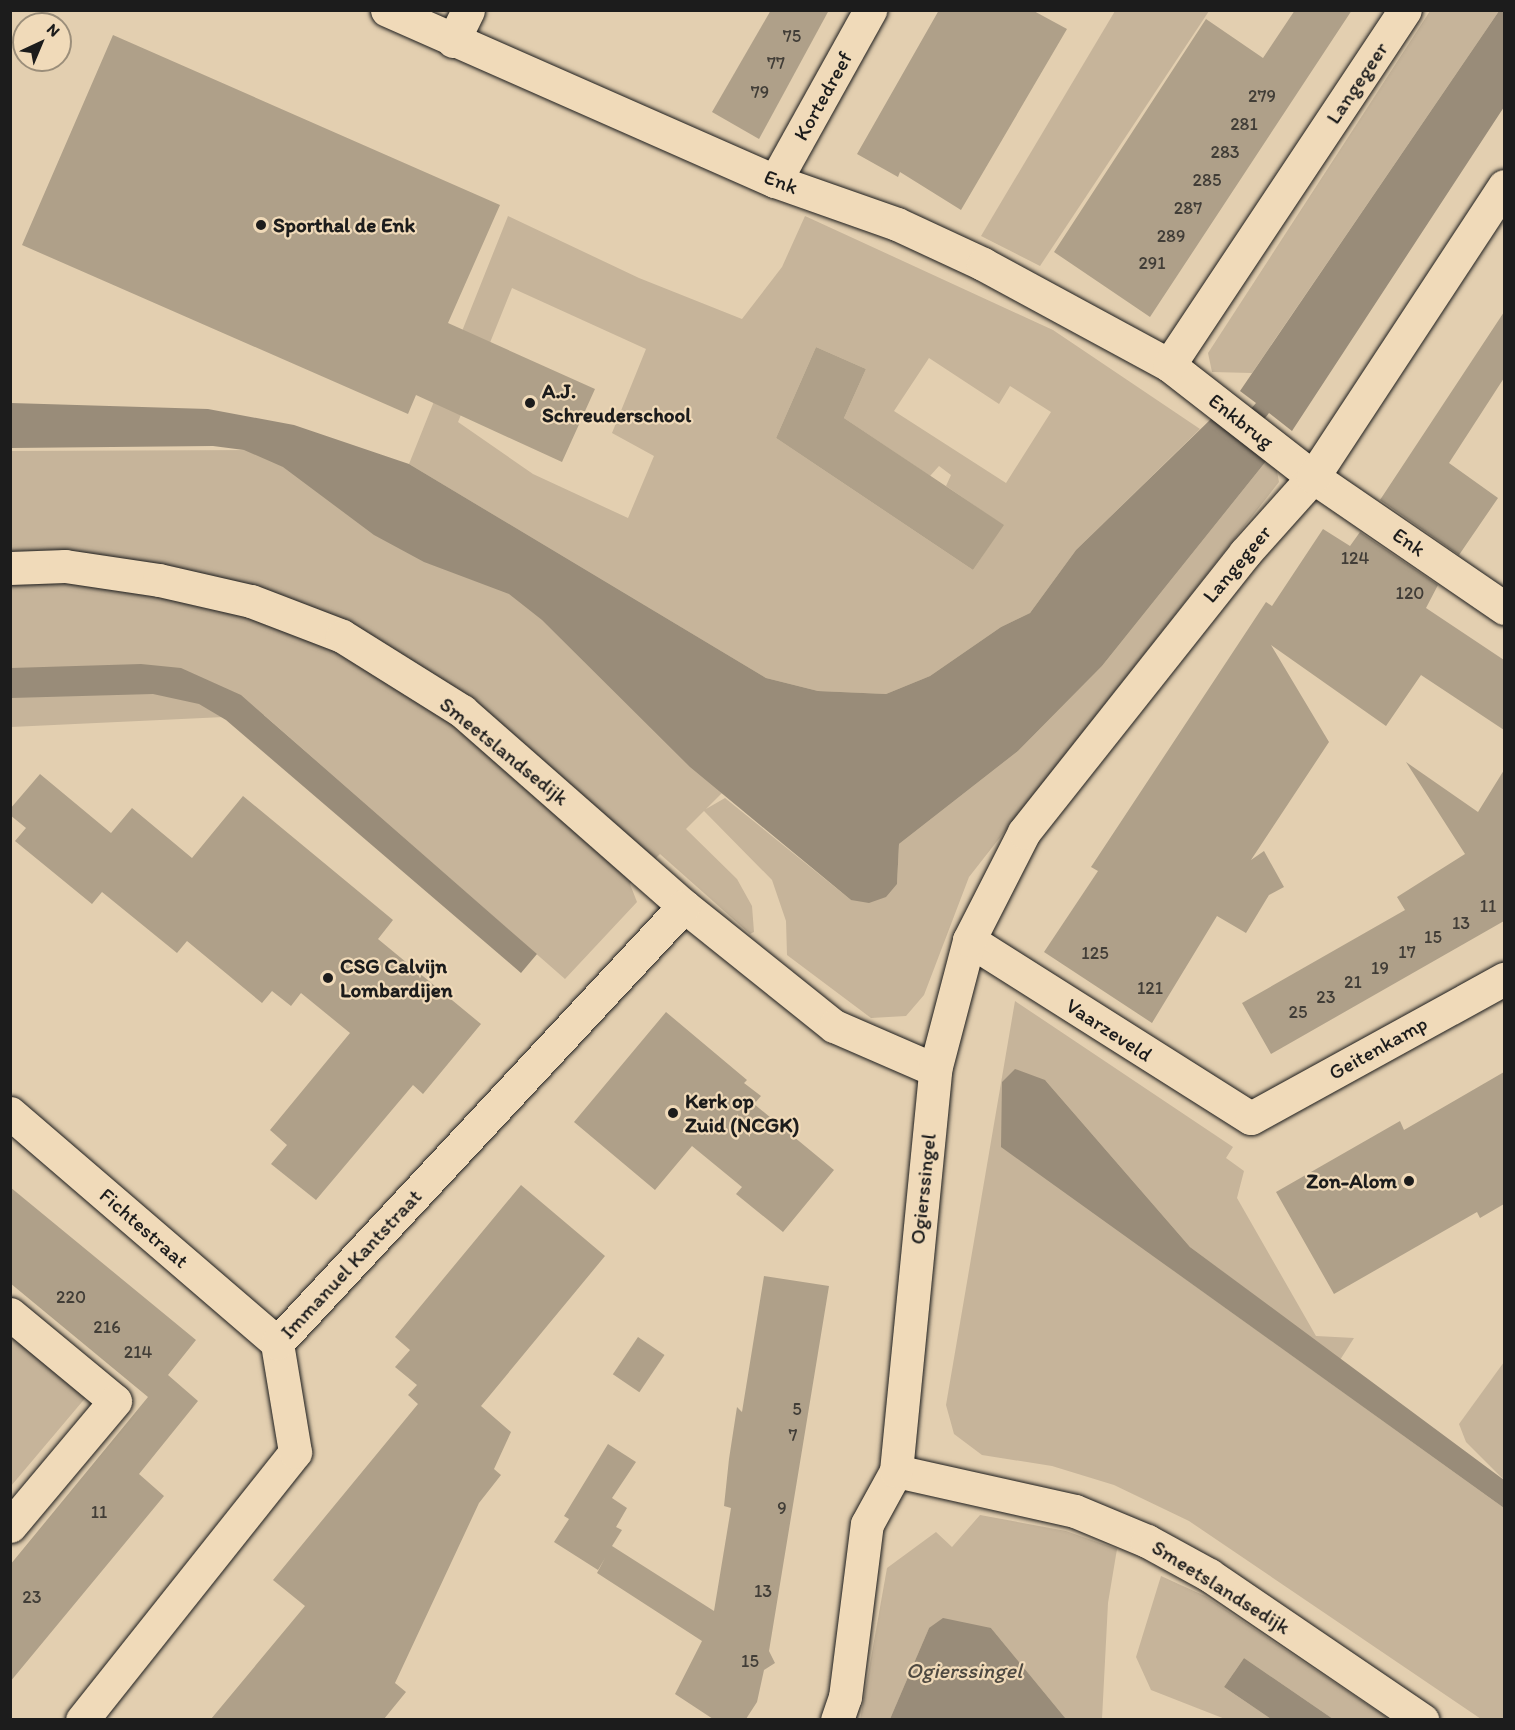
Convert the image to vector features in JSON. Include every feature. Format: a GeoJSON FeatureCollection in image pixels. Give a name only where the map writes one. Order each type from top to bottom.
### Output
{"type":"FeatureCollection","features":[{"type":"Feature","properties":{"kind":"street","name":"Enk"},"geometry":{"type":"LineString","coordinates":[[387,10],[775,181],[897,224],[1169,365]]}},
{"type":"Feature","properties":{"kind":"street"},"geometry":{"type":"LineString","coordinates":[[453,41],[468,10]]}},
{"type":"Feature","properties":{"kind":"street","name":"Kortedreef"},"geometry":{"type":"LineString","coordinates":[[775,181],[870,10]]}},
{"type":"Feature","properties":{"kind":"street","name":"Langegeer"},"geometry":{"type":"LineString","coordinates":[[1169,365],[1405,10]]}},
{"type":"Feature","properties":{"kind":"street","name":"Langegeer"},"geometry":{"type":"LineString","coordinates":[[969,940],[1024,832],[1245,553],[1504,186]]}},
{"type":"Feature","properties":{"kind":"street","name":"Enkbrug"},"geometry":{"type":"LineString","coordinates":[[1169,365],[1303,469]]}},
{"type":"Feature","properties":{"kind":"street","name":"Enk"},"geometry":{"type":"LineString","coordinates":[[1303,469],[1504,608]]}},
{"type":"Feature","properties":{"kind":"street","name":"Smeetslandsedijk"},"geometry":{"type":"LineString","coordinates":[[10,568],[65,566],[159,580],[251,601],[342,636],[462,711],[684,906],[834,1026],[935,1070]]}},
{"type":"Feature","properties":{"kind":"street","name":"Immanuel Kantstraat"},"geometry":{"type":"LineString","coordinates":[[82,1719],[295,1452],[277,1343],[684,906]]}},
{"type":"Feature","properties":{"kind":"street","name":"Ogierssingel"},"geometry":{"type":"LineString","coordinates":[[837,1719],[845,1697],[867,1524],[896,1470],[935,1070],[969,940]]}},
{"type":"Feature","properties":{"kind":"street","name":"Vaarzeveld"},"geometry":{"type":"LineString","coordinates":[[969,940],[1251,1118]]}},
{"type":"Feature","properties":{"kind":"street","name":"Geitenkamp"},"geometry":{"type":"LineString","coordinates":[[1251,1118],[1504,979]]}},
{"type":"Feature","properties":{"kind":"street","name":"Fichtestraat"},"geometry":{"type":"LineString","coordinates":[[10,1113],[277,1343]]}},
{"type":"Feature","properties":{"kind":"street"},"geometry":{"type":"LineString","coordinates":[[10,1314],[116,1401],[10,1526]]}},
{"type":"Feature","properties":{"kind":"street","name":"Smeetslandsedijk"},"geometry":{"type":"LineString","coordinates":[[896,1470],[1075,1510],[1147,1541],[1209,1575],[1422,1719]]}},
{"type":"Feature","properties":{"kind":"shaded area"},"geometry":{"type":"Polygon","coordinates":[[[1115,11],[1209,11],[1040,266],[981,236],[1115,11]]]}},
{"type":"Feature","properties":{"kind":"shaded area"},"geometry":{"type":"Polygon","coordinates":[[[1430,11],[1499,11],[1252,373],[1212,372],[1208,353],[1430,11]]]}},
{"type":"Feature","properties":{"kind":"shaded area"},"geometry":{"type":"Polygon","coordinates":[[[508,216],[639,278],[742,319],[782,267],[805,216],[1053,330],[1200,429],[1076,550],[1030,613],[1001,627],[930,676],[886,694],[818,691],[766,678],[409,464],[508,216]],[[512,288],[458,422],[533,474],[628,518],[654,456],[612,433],[646,349],[512,288]],[[816,347],[776,438],[973,570],[1003,525],[946,486],[951,475],[939,466],[930,476],[844,418],[866,369],[816,347]],[[929,358],[894,411],[1006,483],[1051,412],[1010,386],[999,404],[929,358]]]}},
{"type":"Feature","properties":{"kind":"shaded area"},"geometry":{"type":"Polygon","coordinates":[[[284,450],[455,532],[726,789],[706,809],[725,798],[851,900],[897,884],[899,844],[1018,751],[1102,666],[1267,460],[1276,466],[1279,482],[969,877],[924,995],[906,1016],[871,1018],[787,955],[786,921],[772,880],[704,811],[686,829],[737,879],[752,906],[754,932],[750,934],[660,854],[630,884],[637,902],[565,979],[264,715],[11,727],[10,451],[284,450]]]}},
{"type":"Feature","properties":{"kind":"shaded area"},"geometry":{"type":"Polygon","coordinates":[[[1015,1001],[1233,1147],[1226,1158],[1244,1171],[1237,1198],[1316,1336],[1354,1338],[1340,1360],[1190,1247],[1045,1080],[1170,1268],[1504,1508],[1504,1719],[1481,1719],[1189,1521],[1114,1485],[1052,1466],[982,1455],[954,1434],[946,1405],[1015,1001]]]}},
{"type":"Feature","properties":{"kind":"shaded area"},"geometry":{"type":"Polygon","coordinates":[[[11,1332],[87,1396],[11,1486],[11,1332]]]}},
{"type":"Feature","properties":{"kind":"shaded area"},"geometry":{"type":"Polygon","coordinates":[[[1504,1362],[1504,1480],[1466,1442],[1459,1424],[1504,1362]]]}},
{"type":"Feature","properties":{"kind":"shaded area"},"geometry":{"type":"Polygon","coordinates":[[[980,1515],[1066,1531],[1117,1549],[1108,1603],[1102,1719],[1066,1719],[991,1628],[929,1628],[890,1719],[860,1720],[887,1568],[936,1532],[952,1547],[980,1515]]]}},
{"type":"Feature","properties":{"kind":"shaded area"},"geometry":{"type":"Polygon","coordinates":[[[1161,1576],[1205,1596],[1389,1719],[1333,1719],[1244,1658],[1224,1687],[1271,1719],[1225,1719],[1151,1690],[1136,1657],[1161,1576]]]}},
{"type":"Feature","properties":{"kind":"water"},"geometry":{"type":"Polygon","coordinates":[[[1499,11],[1504,11],[1504,107],[1292,431],[1269,413],[1245,444],[1267,460],[1102,666],[1018,751],[899,844],[897,884],[886,897],[869,903],[851,900],[690,767],[542,620],[509,594],[424,562],[374,535],[283,467],[244,450],[213,446],[11,448],[11,403],[208,409],[294,425],[409,464],[766,678],[818,691],[886,694],[930,676],[1001,627],[1030,613],[1076,550],[1212,418],[1231,432],[1256,403],[1240,391],[1499,11]]]}},
{"type":"Feature","properties":{"kind":"water"},"geometry":{"type":"Polygon","coordinates":[[[141,664],[181,668],[241,695],[537,954],[521,973],[226,720],[199,704],[153,694],[11,698],[11,668],[141,664]]]}},
{"type":"Feature","properties":{"kind":"water"},"geometry":{"type":"Polygon","coordinates":[[[1015,1069],[1045,1080],[1190,1247],[1504,1480],[1504,1508],[1001,1147],[1002,1082],[1015,1069]]]}},
{"type":"Feature","properties":{"kind":"water","name":"Ogierssingel"},"geometry":{"type":"Polygon","coordinates":[[[943,1618],[991,1628],[1066,1719],[890,1719],[929,1628],[943,1618]]]}},
{"type":"Feature","properties":{"kind":"water"},"geometry":{"type":"Polygon","coordinates":[[[1244,1658],[1333,1719],[1271,1719],[1224,1687],[1244,1658]]]}},
{"type":"Feature","properties":{"kind":"building"},"geometry":{"type":"Polygon","coordinates":[[[771,10],[829,10],[759,139],[712,112],[771,10]]]}},
{"type":"Feature","properties":{"kind":"building"},"geometry":{"type":"Polygon","coordinates":[[[939,10],[1032,10],[1067,29],[961,210],[900,172],[898,177],[857,154],[939,10]]]}},
{"type":"Feature","properties":{"kind":"building"},"geometry":{"type":"Polygon","coordinates":[[[1295,10],[1352,10],[1150,317],[1054,252],[1206,19],[1263,58],[1295,10]]]}},
{"type":"Feature","properties":{"kind":"building","name":"Sporthal de Enk"},"geometry":{"type":"Polygon","coordinates":[[[113,35],[500,205],[448,323],[595,389],[562,462],[416,395],[408,414],[22,245],[113,35]]]}},
{"type":"Feature","properties":{"kind":"building"},"geometry":{"type":"Polygon","coordinates":[[[1504,312],[1504,378],[1449,463],[1498,498],[1459,555],[1380,500],[1504,312]]]}},
{"type":"Feature","properties":{"kind":"building"},"geometry":{"type":"Polygon","coordinates":[[[816,347],[866,369],[844,418],[1004,525],[973,570],[776,438],[816,347]]]}},
{"type":"Feature","properties":{"kind":"building"},"geometry":{"type":"Polygon","coordinates":[[[1323,529],[1350,546],[1360,532],[1438,585],[1426,608],[1504,660],[1504,730],[1421,675],[1386,726],[1271,645],[1329,742],[1251,860],[1264,851],[1284,887],[1269,895],[1246,933],[1217,916],[1152,1023],[1044,952],[1098,871],[1091,867],[1266,602],[1272,606],[1323,529]]]}},
{"type":"Feature","properties":{"kind":"building"},"geometry":{"type":"Polygon","coordinates":[[[1406,762],[1478,812],[1504,770],[1504,921],[1271,1054],[1242,1003],[1405,910],[1397,897],[1465,854],[1406,762]]]}},
{"type":"Feature","properties":{"kind":"building","name":"CSG Calvijn Lombardijen"},"geometry":{"type":"Polygon","coordinates":[[[40,774],[111,833],[132,808],[192,858],[243,796],[393,920],[378,939],[481,1024],[423,1094],[413,1085],[316,1200],[271,1164],[287,1145],[270,1130],[350,1033],[301,993],[291,1006],[272,991],[262,1003],[187,941],[177,953],[102,892],[92,904],[15,841],[26,828],[10,815],[10,809],[40,774]]]}},
{"type":"Feature","properties":{"kind":"building","name":"Kerk op Zuid (NCGK)"},"geometry":{"type":"Polygon","coordinates":[[[666,1012],[747,1080],[744,1083],[761,1096],[754,1104],[834,1170],[783,1232],[736,1194],[742,1187],[692,1146],[655,1190],[574,1122],[666,1012]]]}},
{"type":"Feature","properties":{"kind":"building","name":"Zon-Alom"},"geometry":{"type":"Polygon","coordinates":[[[1504,1072],[1504,1204],[1480,1218],[1477,1212],[1334,1294],[1276,1192],[1400,1121],[1404,1130],[1504,1072]]]}},
{"type":"Feature","properties":{"kind":"building"},"geometry":{"type":"Polygon","coordinates":[[[521,1185],[605,1256],[481,1406],[511,1432],[494,1469],[501,1475],[479,1503],[395,1683],[406,1692],[384,1719],[211,1719],[305,1606],[273,1580],[418,1404],[408,1395],[417,1385],[395,1367],[410,1350],[395,1337],[521,1185]]]}},
{"type":"Feature","properties":{"kind":"building"},"geometry":{"type":"Polygon","coordinates":[[[10,1187],[196,1340],[168,1375],[198,1401],[139,1474],[164,1496],[10,1682],[10,1565],[148,1397],[10,1283],[10,1187]]]}},
{"type":"Feature","properties":{"kind":"building"},"geometry":{"type":"Polygon","coordinates":[[[764,1276],[829,1286],[769,1651],[775,1663],[764,1670],[757,1702],[746,1719],[713,1719],[675,1694],[702,1641],[597,1573],[605,1558],[598,1570],[554,1542],[569,1519],[564,1516],[608,1444],[636,1462],[612,1498],[627,1508],[616,1527],[622,1530],[612,1546],[714,1611],[731,1508],[724,1506],[729,1459],[737,1407],[742,1412],[764,1276]]]}},
{"type":"Feature","properties":{"kind":"building"},"geometry":{"type":"Polygon","coordinates":[[[638,1337],[665,1355],[639,1392],[613,1374],[638,1337]]]}},
{"type":"Feature","properties":{"kind":"place","name":"Sporthal de Enk"},"geometry":{"type":"Point","coordinates":[261,225]}},
{"type":"Feature","properties":{"kind":"place","name":"A.J. Schreuderschool"},"geometry":{"type":"Point","coordinates":[530,403]}},
{"type":"Feature","properties":{"kind":"place","name":"CSG Calvijn Lombardijen"},"geometry":{"type":"Point","coordinates":[328,978]}},
{"type":"Feature","properties":{"kind":"place","name":"Kerk op Zuid (NCGK)"},"geometry":{"type":"Point","coordinates":[673,1113]}},
{"type":"Feature","properties":{"kind":"place","name":"Zon-Alom"},"geometry":{"type":"Point","coordinates":[1409,1181]}}]}
